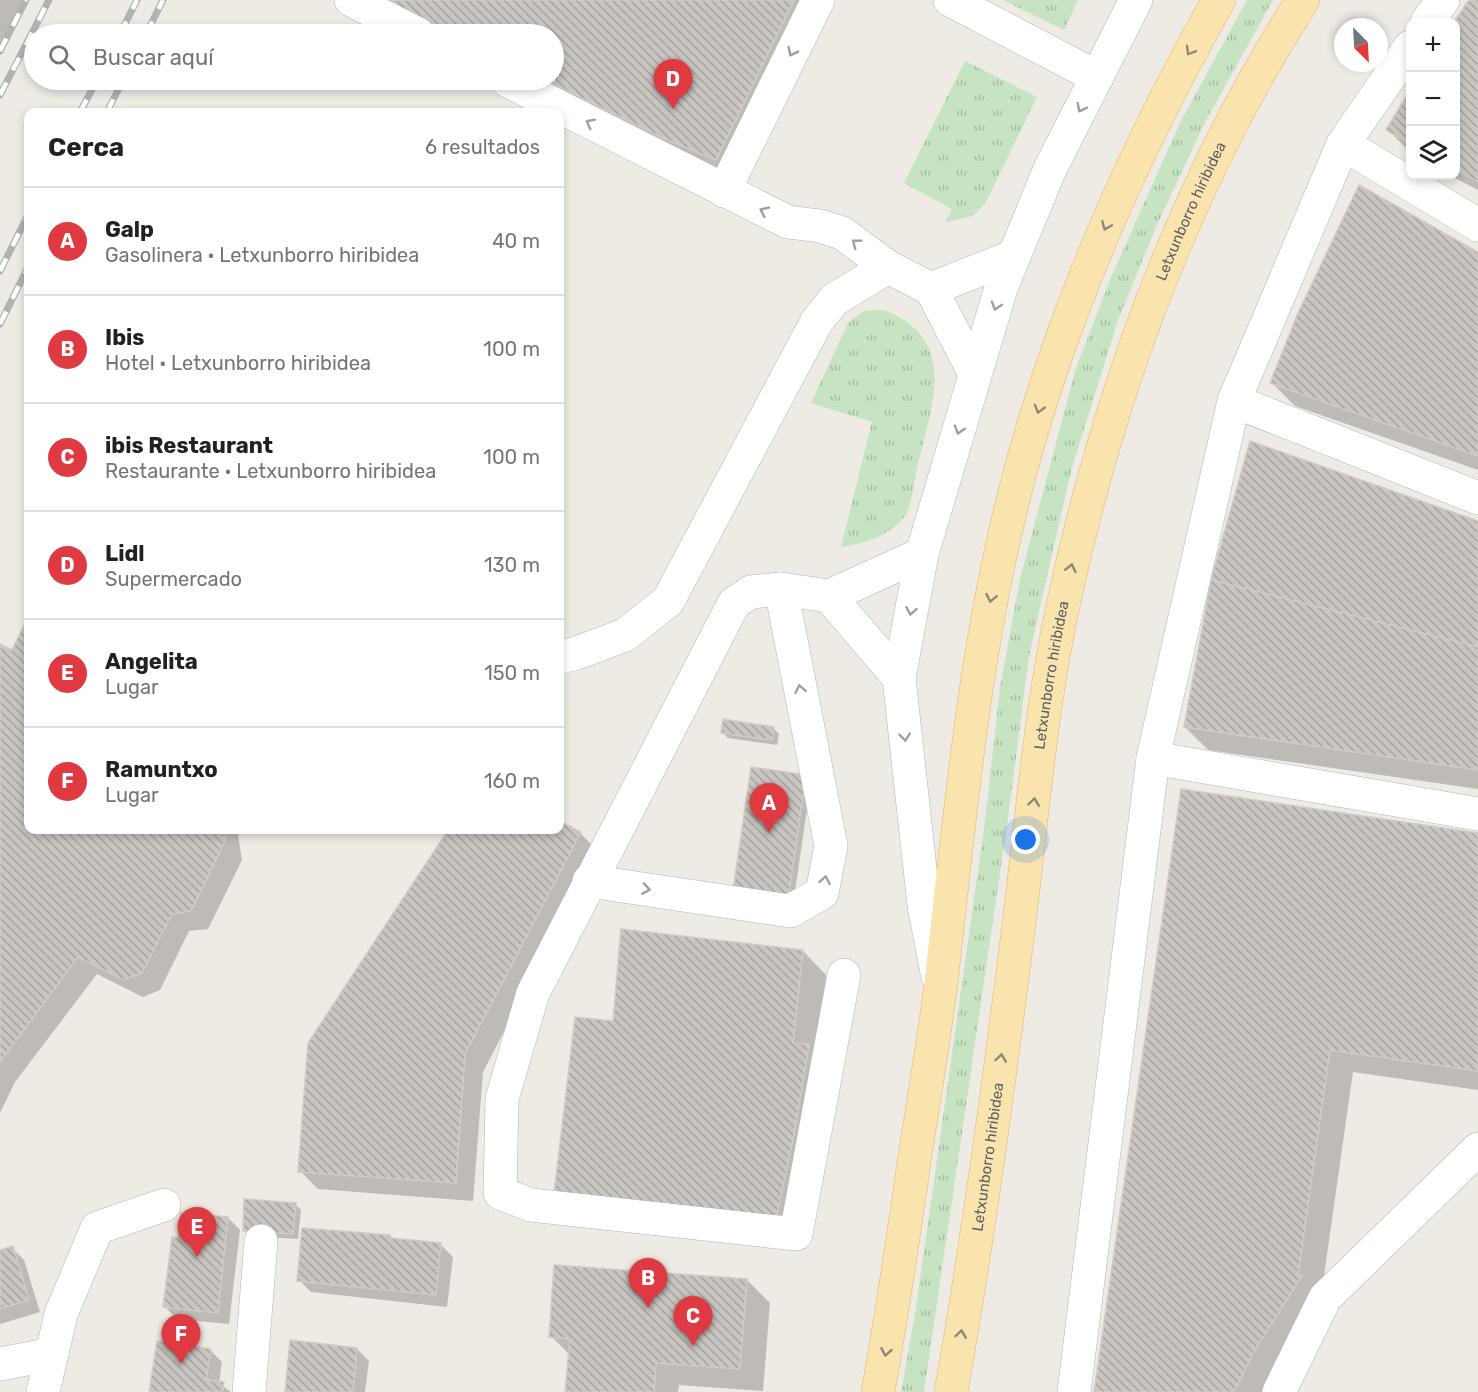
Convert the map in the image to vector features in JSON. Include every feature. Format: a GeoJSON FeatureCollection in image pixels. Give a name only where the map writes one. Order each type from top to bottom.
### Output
{"type":"FeatureCollection","features":[{"type":"Feature","properties":{"kind":"main road"},"geometry":{"type":"LineString","coordinates":[[878,1392],[940,988],[973,705],[992,596],[1016,488],[1047,381],[1084,277],[1133,164],[1177,75],[1219,0]]}},
{"type":"Feature","properties":{"kind":"main road","name":"Letxunborro hiribidea"},"geometry":{"type":"LineString","coordinates":[[951,1392],[1007,1020],[1047,698],[1065,596],[1089,494],[1126,373],[1154,297],[1190,211],[1240,107],[1303,0]]}},
{"type":"Feature","properties":{"kind":"street"},"geometry":{"type":"LineString","coordinates":[[351,0],[398,24]]}},
{"type":"Feature","properties":{"kind":"street"},"geometry":{"type":"LineString","coordinates":[[724,191],[818,0]]}},
{"type":"Feature","properties":{"kind":"street"},"geometry":{"type":"LineString","coordinates":[[950,0],[1097,77]]}},
{"type":"Feature","properties":{"kind":"street"},"geometry":{"type":"LineString","coordinates":[[940,988],[924,905],[899,678],[922,554],[1001,288],[1050,169],[1136,0]]}},
{"type":"Feature","properties":{"kind":"street"},"geometry":{"type":"LineString","coordinates":[[1430,18],[1443,0]]}},
{"type":"Feature","properties":{"kind":"street"},"geometry":{"type":"LineString","coordinates":[[1074,1392],[1153,758],[1234,401],[1343,144],[1406,53]]}},
{"type":"Feature","properties":{"kind":"street"},"geometry":{"type":"LineString","coordinates":[[526,90],[561,108]]}},
{"type":"Feature","properties":{"kind":"street"},"geometry":{"type":"LineString","coordinates":[[564,110],[788,222],[820,226],[842,233],[888,267],[931,289],[975,374]]}},
{"type":"Feature","properties":{"kind":"street"},"geometry":{"type":"LineString","coordinates":[[1343,144],[1478,225]]}},
{"type":"Feature","properties":{"kind":"street"},"geometry":{"type":"LineString","coordinates":[[931,289],[1014,256]]}},
{"type":"Feature","properties":{"kind":"street"},"geometry":{"type":"LineString","coordinates":[[564,656],[625,635],[668,601],[817,321],[835,300],[888,267]]}},
{"type":"Feature","properties":{"kind":"street"},"geometry":{"type":"LineString","coordinates":[[1234,401],[1478,498]]}},
{"type":"Feature","properties":{"kind":"street"},"geometry":{"type":"LineString","coordinates":[[844,975],[796,1234],[531,1205],[500,1193],[502,1099],[532,993],[734,603],[751,592],[781,589],[829,596],[922,554]]}},
{"type":"Feature","properties":{"kind":"street"},"geometry":{"type":"LineString","coordinates":[[589,881],[790,911],[822,893],[831,846],[781,589]]}},
{"type":"Feature","properties":{"kind":"street"},"geometry":{"type":"LineString","coordinates":[[829,596],[899,678]]}},
{"type":"Feature","properties":{"kind":"street"},"geometry":{"type":"LineString","coordinates":[[1153,758],[1478,814]]}},
{"type":"Feature","properties":{"kind":"street"},"geometry":{"type":"LineString","coordinates":[[1279,1392],[1325,1298],[1478,1149]]}},
{"type":"Feature","properties":{"kind":"street"},"geometry":{"type":"LineString","coordinates":[[43,1392],[61,1314],[97,1228],[164,1206]]}},
{"type":"Feature","properties":{"kind":"street"},"geometry":{"type":"LineString","coordinates":[[249,1392],[261,1241]]}},
{"type":"Feature","properties":{"kind":"street"},"geometry":{"type":"LineString","coordinates":[[0,1364],[52,1354]]}},
{"type":"Feature","properties":{"kind":"green space"},"geometry":{"type":"Polygon","coordinates":[[[1003,0],[1078,0],[1064,30],[1003,0]]]}},
{"type":"Feature","properties":{"kind":"green space"},"geometry":{"type":"Polygon","coordinates":[[[1247,0],[1273,0],[1204,124],[1156,227],[1118,320],[1071,471],[1029,656],[1008,818],[924,1392],[901,1392],[916,1308],[985,821],[1000,688],[1020,579],[1076,368],[1112,275],[1180,123],[1247,0]]]}},
{"type":"Feature","properties":{"kind":"green space"},"geometry":{"type":"Polygon","coordinates":[[[965,61],[1037,97],[986,202],[973,216],[946,222],[952,209],[904,183],[965,61]]]}},
{"type":"Feature","properties":{"kind":"green space"},"geometry":{"type":"Polygon","coordinates":[[[884,310],[907,322],[923,338],[931,355],[934,374],[933,395],[905,516],[891,529],[876,538],[841,547],[872,422],[811,403],[848,323],[864,311],[884,310]]]}},
{"type":"Feature","properties":{"kind":"building"},"geometry":{"type":"Polygon","coordinates":[[[384,0],[794,0],[716,160],[663,138],[564,89],[564,24],[433,24],[384,0]]]}},
{"type":"Feature","properties":{"kind":"building"},"geometry":{"type":"Polygon","coordinates":[[[1469,0],[1478,0],[1478,13],[1466,4],[1469,0]]]}},
{"type":"Feature","properties":{"kind":"building"},"geometry":{"type":"Polygon","coordinates":[[[1466,4],[1478,13],[1478,182],[1460,171],[1460,18],[1457,18],[1466,4]]]}},
{"type":"Feature","properties":{"kind":"building"},"geometry":{"type":"Polygon","coordinates":[[[1406,97],[1406,142],[1386,130],[1406,97]]]}},
{"type":"Feature","properties":{"kind":"building"},"geometry":{"type":"Polygon","coordinates":[[[1359,185],[1478,252],[1478,456],[1270,383],[1298,313],[1359,185]]]}},
{"type":"Feature","properties":{"kind":"building"},"geometry":{"type":"Polygon","coordinates":[[[1250,441],[1478,521],[1478,647],[1211,580],[1250,441]]]}},
{"type":"Feature","properties":{"kind":"building"},"geometry":{"type":"Polygon","coordinates":[[[1211,580],[1478,647],[1478,770],[1184,727],[1211,580]]]}},
{"type":"Feature","properties":{"kind":"building"},"geometry":{"type":"Polygon","coordinates":[[[24,625],[24,834],[224,834],[225,841],[191,911],[172,914],[142,973],[124,980],[78,957],[0,1062],[0,644],[12,650],[24,625]]]}},
{"type":"Feature","properties":{"kind":"building"},"geometry":{"type":"Polygon","coordinates":[[[723,719],[774,727],[772,740],[721,733],[723,719]]]}},
{"type":"Feature","properties":{"kind":"building"},"geometry":{"type":"Polygon","coordinates":[[[751,767],[806,775],[788,900],[733,891],[751,767]]]}},
{"type":"Feature","properties":{"kind":"building"},"geometry":{"type":"Polygon","coordinates":[[[1181,789],[1478,833],[1478,1071],[1330,1050],[1298,1276],[1302,1276],[1254,1351],[1234,1392],[1094,1392],[1181,789]]]}},
{"type":"Feature","properties":{"kind":"building"},"geometry":{"type":"Polygon","coordinates":[[[564,823],[581,832],[465,1054],[456,1183],[298,1172],[308,1043],[445,834],[564,834],[564,823]]]}},
{"type":"Feature","properties":{"kind":"building"},"geometry":{"type":"Polygon","coordinates":[[[621,929],[803,950],[793,1043],[809,1044],[794,1134],[776,1219],[554,1194],[575,1017],[613,1021],[621,929]]]}},
{"type":"Feature","properties":{"kind":"building"},"geometry":{"type":"Polygon","coordinates":[[[244,1199],[296,1203],[293,1234],[243,1231],[244,1199]]]}},
{"type":"Feature","properties":{"kind":"building"},"geometry":{"type":"Polygon","coordinates":[[[181,1213],[228,1217],[218,1313],[163,1307],[172,1237],[178,1238],[181,1213]]]}},
{"type":"Feature","properties":{"kind":"building"},"geometry":{"type":"Polygon","coordinates":[[[302,1228],[390,1235],[391,1238],[441,1243],[436,1295],[297,1281],[302,1228]]]}},
{"type":"Feature","properties":{"kind":"building"},"geometry":{"type":"Polygon","coordinates":[[[13,1246],[29,1300],[0,1309],[0,1250],[13,1246]]]}},
{"type":"Feature","properties":{"kind":"building"},"geometry":{"type":"Polygon","coordinates":[[[554,1265],[747,1279],[740,1369],[656,1363],[654,1392],[565,1392],[570,1339],[549,1337],[554,1265]]]}},
{"type":"Feature","properties":{"kind":"building"},"geometry":{"type":"Polygon","coordinates":[[[290,1340],[357,1348],[353,1392],[285,1392],[290,1340]]]}},
{"type":"Feature","properties":{"kind":"building"},"geometry":{"type":"Polygon","coordinates":[[[157,1341],[211,1349],[206,1380],[224,1382],[222,1392],[149,1392],[157,1341]]]}},
{"type":"Feature","properties":{"kind":"railway"},"geometry":{"type":"LineString","coordinates":[[0,51],[26,0]]}},
{"type":"Feature","properties":{"kind":"railway"},"geometry":{"type":"LineString","coordinates":[[37,24],[49,0]]}},
{"type":"Feature","properties":{"kind":"railway"},"geometry":{"type":"LineString","coordinates":[[125,24],[137,0]]}},
{"type":"Feature","properties":{"kind":"railway"},"geometry":{"type":"LineString","coordinates":[[151,24],[163,0]]}},
{"type":"Feature","properties":{"kind":"railway"},"geometry":{"type":"LineString","coordinates":[[0,95],[24,48]]}},
{"type":"Feature","properties":{"kind":"railway"},"geometry":{"type":"LineString","coordinates":[[82,108],[92,90]]}},
{"type":"Feature","properties":{"kind":"railway"},"geometry":{"type":"LineString","coordinates":[[109,108],[118,90]]}},
{"type":"Feature","properties":{"kind":"railway"},"geometry":{"type":"LineString","coordinates":[[0,271],[24,223]]}},
{"type":"Feature","properties":{"kind":"railway"},"geometry":{"type":"LineString","coordinates":[[0,324],[24,275]]}},
{"type":"Feature","properties":{"kind":"place","name":"Lidl"},"geometry":{"type":"Point","coordinates":[673,109]}},
{"type":"Feature","properties":{"kind":"place","name":"Galp"},"geometry":{"type":"Point","coordinates":[769,833]}},
{"type":"Feature","properties":{"kind":"place","name":"Angelita"},"geometry":{"type":"Point","coordinates":[197,1257]}},
{"type":"Feature","properties":{"kind":"place","name":"Ibis"},"geometry":{"type":"Point","coordinates":[648,1308]}},
{"type":"Feature","properties":{"kind":"place","name":"ibis Restaurant"},"geometry":{"type":"Point","coordinates":[693,1346]}},
{"type":"Feature","properties":{"kind":"place","name":"Ramuntxo"},"geometry":{"type":"Point","coordinates":[181,1364]}}]}
